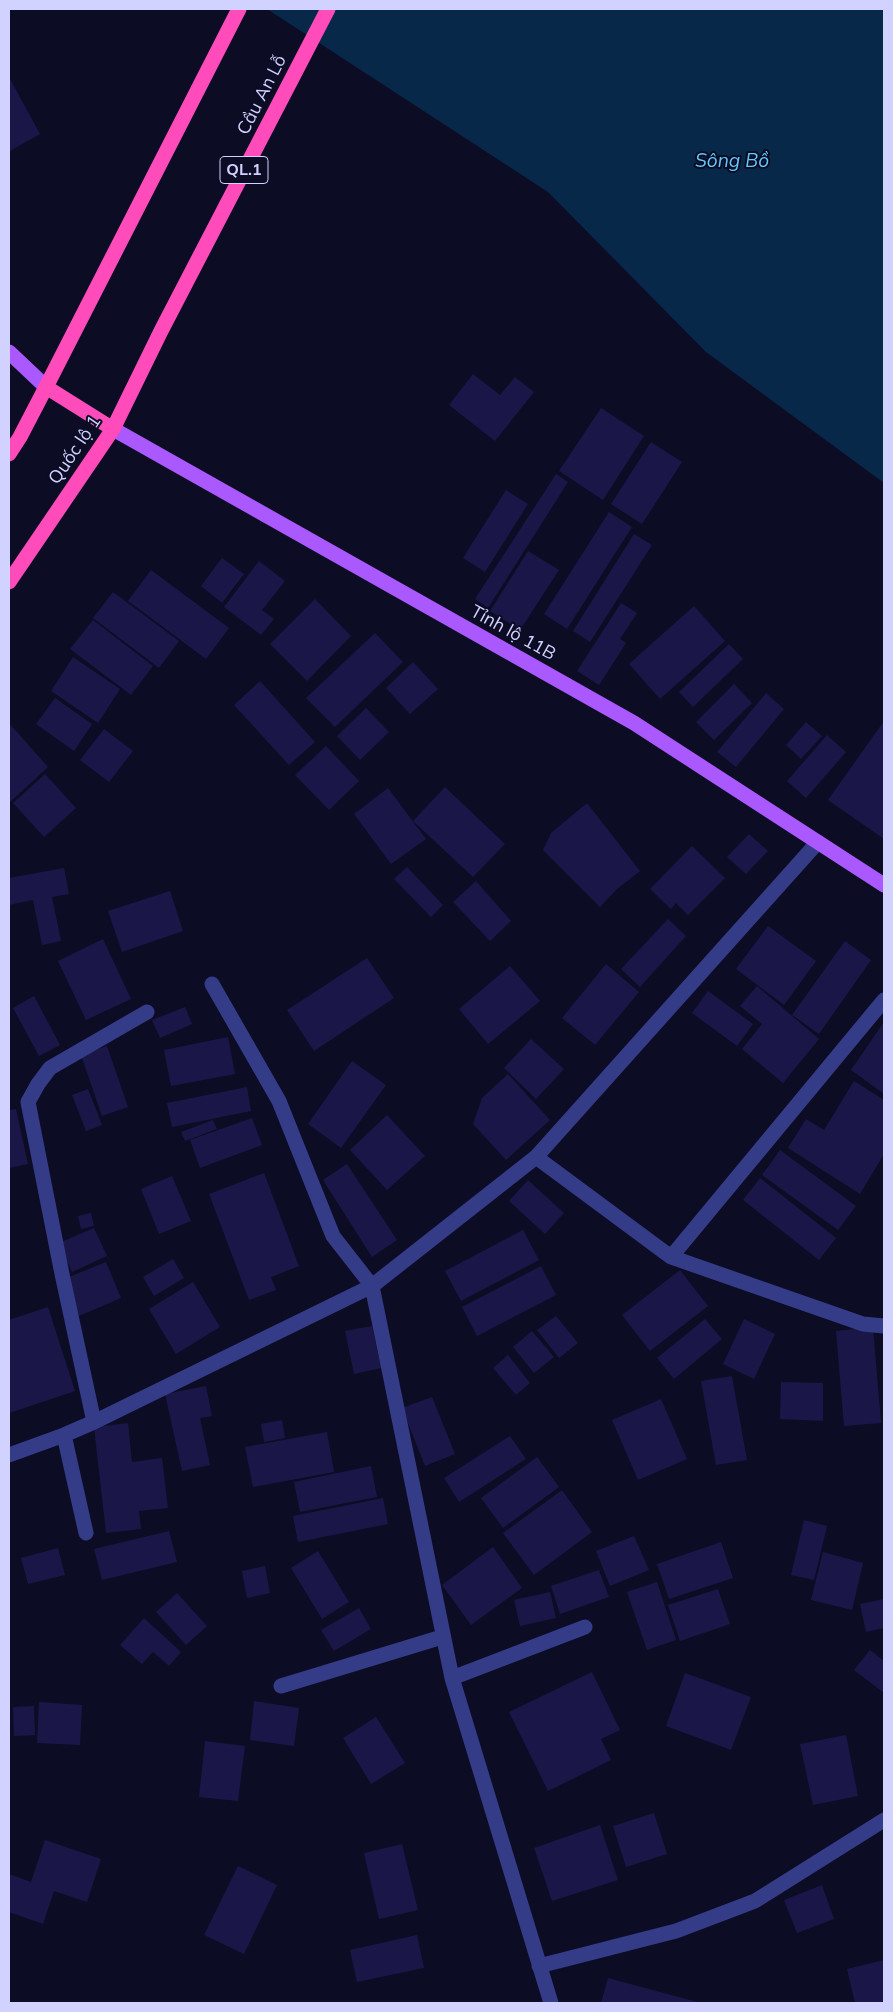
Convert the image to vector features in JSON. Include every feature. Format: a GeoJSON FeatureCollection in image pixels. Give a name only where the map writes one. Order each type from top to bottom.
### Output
{"type":"FeatureCollection","features":[{"type":"Feature","properties":{"kind":"highway"},"geometry":{"type":"LineString","coordinates":[[9,454],[46,388],[239,9]]}},
{"type":"Feature","properties":{"kind":"highway","name":"Cầu An Lỗ"},"geometry":{"type":"LineString","coordinates":[[161,331],[328,9]]}},
{"type":"Feature","properties":{"kind":"highway","name":"Quốc lộ 1"},"geometry":{"type":"LineString","coordinates":[[9,582],[113,429],[161,331]]}},
{"type":"Feature","properties":{"kind":"highway"},"geometry":{"type":"LineString","coordinates":[[46,388],[113,429]]}},
{"type":"Feature","properties":{"kind":"main road"},"geometry":{"type":"LineString","coordinates":[[9,352],[46,388]]}},
{"type":"Feature","properties":{"kind":"main road","name":"Tỉnh lộ 11B"},"geometry":{"type":"LineString","coordinates":[[113,429],[634,723],[884,885]]}},
{"type":"Feature","properties":{"kind":"street"},"geometry":{"type":"LineString","coordinates":[[9,1455],[94,1422],[372,1286],[536,1157],[818,842]]}},
{"type":"Feature","properties":{"kind":"street"},"geometry":{"type":"LineString","coordinates":[[212,984],[279,1101],[333,1236],[372,1286],[442,1637],[452,1678],[551,2003]]}},
{"type":"Feature","properties":{"kind":"street"},"geometry":{"type":"LineString","coordinates":[[671,1258],[884,1000]]}},
{"type":"Feature","properties":{"kind":"street"},"geometry":{"type":"LineString","coordinates":[[94,1422],[28,1102],[50,1068],[147,1012]]}},
{"type":"Feature","properties":{"kind":"street"},"geometry":{"type":"LineString","coordinates":[[536,1157],[671,1258],[863,1324],[884,1326]]}},
{"type":"Feature","properties":{"kind":"street"},"geometry":{"type":"LineString","coordinates":[[64,1435],[86,1533]]}},
{"type":"Feature","properties":{"kind":"street"},"geometry":{"type":"LineString","coordinates":[[452,1678],[585,1627]]}},
{"type":"Feature","properties":{"kind":"street"},"geometry":{"type":"LineString","coordinates":[[281,1686],[442,1637]]}},
{"type":"Feature","properties":{"kind":"street"},"geometry":{"type":"LineString","coordinates":[[539,1966],[676,1931],[755,1900],[884,1820]]}},
{"type":"Feature","properties":{"kind":"water","name":"Sông Bồ"},"geometry":{"type":"Polygon","coordinates":[[[267,9],[884,9],[884,483],[706,352],[548,192],[267,9]]]}},
{"type":"Feature","properties":{"kind":"building"},"geometry":{"type":"Polygon","coordinates":[[[9,77],[40,134],[10,151],[9,148],[9,77]]]}},
{"type":"Feature","properties":{"kind":"building"},"geometry":{"type":"Polygon","coordinates":[[[473,374],[500,395],[515,377],[534,392],[495,441],[449,405],[473,374]]]}},
{"type":"Feature","properties":{"kind":"building"},"geometry":{"type":"Polygon","coordinates":[[[601,408],[644,436],[603,500],[559,471],[601,408]]]}},
{"type":"Feature","properties":{"kind":"building"},"geometry":{"type":"Polygon","coordinates":[[[651,442],[682,462],[642,524],[611,504],[651,442]]]}},
{"type":"Feature","properties":{"kind":"building"},"geometry":{"type":"Polygon","coordinates":[[[556,474],[568,482],[488,608],[475,599],[556,474]]]}},
{"type":"Feature","properties":{"kind":"building"},"geometry":{"type":"Polygon","coordinates":[[[506,490],[528,504],[485,572],[463,558],[506,490]]]}},
{"type":"Feature","properties":{"kind":"building"},"geometry":{"type":"Polygon","coordinates":[[[609,512],[632,527],[567,629],[544,614],[609,512]]]}},
{"type":"Feature","properties":{"kind":"building"},"geometry":{"type":"Polygon","coordinates":[[[634,534],[652,545],[590,642],[573,631],[634,534]]]}},
{"type":"Feature","properties":{"kind":"building"},"geometry":{"type":"Polygon","coordinates":[[[528,551],[559,570],[520,630],[490,611],[528,551]]]}},
{"type":"Feature","properties":{"kind":"building"},"geometry":{"type":"Polygon","coordinates":[[[222,558],[244,574],[222,603],[201,586],[222,558]]]}},
{"type":"Feature","properties":{"kind":"building"},"geometry":{"type":"Polygon","coordinates":[[[259,561],[285,581],[262,610],[274,619],[261,635],[224,607],[259,561]]]}},
{"type":"Feature","properties":{"kind":"building"},"geometry":{"type":"Polygon","coordinates":[[[151,570],[229,628],[206,659],[128,601],[151,570]]]}},
{"type":"Feature","properties":{"kind":"building"},"geometry":{"type":"Polygon","coordinates":[[[113,592],[179,641],[159,668],[93,618],[113,592]]]}},
{"type":"Feature","properties":{"kind":"building"},"geometry":{"type":"Polygon","coordinates":[[[315,599],[351,636],[307,681],[270,644],[315,599]]]}},
{"type":"Feature","properties":{"kind":"building"},"geometry":{"type":"Polygon","coordinates":[[[621,603],[637,613],[620,639],[626,643],[599,685],[577,671],[621,603]]]}},
{"type":"Feature","properties":{"kind":"building"},"geometry":{"type":"Polygon","coordinates":[[[694,606],[725,641],[660,699],[629,664],[694,606]]]}},
{"type":"Feature","properties":{"kind":"building"},"geometry":{"type":"Polygon","coordinates":[[[93,620],[153,666],[131,695],[70,649],[93,620]]]}},
{"type":"Feature","properties":{"kind":"building"},"geometry":{"type":"Polygon","coordinates":[[[375,633],[403,662],[335,727],[306,698],[375,633]]]}},
{"type":"Feature","properties":{"kind":"building"},"geometry":{"type":"Polygon","coordinates":[[[729,644],[743,659],[693,707],[679,692],[729,644]]]}},
{"type":"Feature","properties":{"kind":"building"},"geometry":{"type":"Polygon","coordinates":[[[73,657],[120,689],[98,723],[51,691],[73,657]]]}},
{"type":"Feature","properties":{"kind":"building"},"geometry":{"type":"Polygon","coordinates":[[[413,662],[438,689],[410,714],[386,688],[413,662]]]}},
{"type":"Feature","properties":{"kind":"building"},"geometry":{"type":"Polygon","coordinates":[[[260,681],[315,742],[289,765],[234,705],[260,681]]]}},
{"type":"Feature","properties":{"kind":"building"},"geometry":{"type":"Polygon","coordinates":[[[734,684],[752,703],[714,740],[696,722],[734,684]]]}},
{"type":"Feature","properties":{"kind":"building"},"geometry":{"type":"Polygon","coordinates":[[[766,693],[784,709],[736,767],[717,752],[766,693]]]}},
{"type":"Feature","properties":{"kind":"building"},"geometry":{"type":"Polygon","coordinates":[[[55,698],[92,724],[74,751],[36,724],[55,698]]]}},
{"type":"Feature","properties":{"kind":"building"},"geometry":{"type":"Polygon","coordinates":[[[366,708],[389,732],[360,760],[337,736],[366,708]]]}},
{"type":"Feature","properties":{"kind":"building"},"geometry":{"type":"Polygon","coordinates":[[[884,721],[884,839],[828,800],[884,721]]]}},
{"type":"Feature","properties":{"kind":"building"},"geometry":{"type":"Polygon","coordinates":[[[806,722],[822,736],[801,759],[786,745],[806,722]]]}},
{"type":"Feature","properties":{"kind":"building"},"geometry":{"type":"Polygon","coordinates":[[[9,723],[48,767],[9,803],[9,723]]]}},
{"type":"Feature","properties":{"kind":"building"},"geometry":{"type":"Polygon","coordinates":[[[104,729],[133,751],[109,782],[80,760],[104,729]]]}},
{"type":"Feature","properties":{"kind":"building"},"geometry":{"type":"Polygon","coordinates":[[[827,735],[846,752],[806,798],[787,781],[827,735]]]}},
{"type":"Feature","properties":{"kind":"building"},"geometry":{"type":"Polygon","coordinates":[[[326,746],[359,781],[329,810],[295,775],[326,746]]]}},
{"type":"Feature","properties":{"kind":"building"},"geometry":{"type":"Polygon","coordinates":[[[45,774],[76,808],[44,837],[13,803],[45,774]]]}},
{"type":"Feature","properties":{"kind":"building"},"geometry":{"type":"Polygon","coordinates":[[[445,787],[505,844],[473,877],[413,821],[445,787]]]}},
{"type":"Feature","properties":{"kind":"building"},"geometry":{"type":"Polygon","coordinates":[[[388,788],[426,839],[391,864],[354,814],[388,788]]]}},
{"type":"Feature","properties":{"kind":"building"},"geometry":{"type":"Polygon","coordinates":[[[587,803],[640,871],[617,889],[600,907],[543,850],[551,833],[587,803]]]}},
{"type":"Feature","properties":{"kind":"building"},"geometry":{"type":"Polygon","coordinates":[[[749,834],[768,851],[746,874],[727,857],[749,834]]]}},
{"type":"Feature","properties":{"kind":"building"},"geometry":{"type":"Polygon","coordinates":[[[692,846],[725,878],[688,915],[676,903],[671,909],[650,889],[692,846]]]}},
{"type":"Feature","properties":{"kind":"building"},"geometry":{"type":"Polygon","coordinates":[[[407,867],[443,905],[431,917],[394,879],[407,867]]]}},
{"type":"Feature","properties":{"kind":"building"},"geometry":{"type":"Polygon","coordinates":[[[64,868],[69,894],[52,897],[61,941],[42,945],[33,900],[9,905],[9,878],[64,868]]]}},
{"type":"Feature","properties":{"kind":"building"},"geometry":{"type":"Polygon","coordinates":[[[476,881],[511,921],[490,941],[453,902],[476,881]]]}},
{"type":"Feature","properties":{"kind":"building"},"geometry":{"type":"Polygon","coordinates":[[[170,891],[183,931],[122,952],[108,911],[170,891]]]}},
{"type":"Feature","properties":{"kind":"building"},"geometry":{"type":"Polygon","coordinates":[[[668,919],[686,936],[640,987],[621,969],[668,919]]]}},
{"type":"Feature","properties":{"kind":"building"},"geometry":{"type":"Polygon","coordinates":[[[768,926],[816,961],[784,1005],[736,969],[768,926]]]}},
{"type":"Feature","properties":{"kind":"building"},"geometry":{"type":"Polygon","coordinates":[[[103,939],[131,999],[86,1020],[58,961],[103,939]]]}},
{"type":"Feature","properties":{"kind":"building"},"geometry":{"type":"Polygon","coordinates":[[[845,941],[871,960],[819,1034],[792,1015],[845,941]]]}},
{"type":"Feature","properties":{"kind":"building"},"geometry":{"type":"Polygon","coordinates":[[[367,958],[394,998],[314,1051],[287,1010],[367,958]]]}},
{"type":"Feature","properties":{"kind":"building"},"geometry":{"type":"Polygon","coordinates":[[[606,964],[639,992],[595,1045],[562,1018],[606,964]]]}},
{"type":"Feature","properties":{"kind":"building"},"geometry":{"type":"Polygon","coordinates":[[[510,966],[540,1001],[488,1044],[459,1009],[510,966]]]}},
{"type":"Feature","properties":{"kind":"building"},"geometry":{"type":"Polygon","coordinates":[[[757,986],[819,1039],[783,1083],[742,1049],[762,1024],[740,1006],[757,986]]]}},
{"type":"Feature","properties":{"kind":"building"},"geometry":{"type":"Polygon","coordinates":[[[708,991],[753,1024],[737,1046],[692,1013],[708,991]]]}},
{"type":"Feature","properties":{"kind":"building"},"geometry":{"type":"Polygon","coordinates":[[[34,996],[60,1045],[39,1056],[13,1008],[34,996]]]}},
{"type":"Feature","properties":{"kind":"building"},"geometry":{"type":"Polygon","coordinates":[[[185,1007],[192,1024],[160,1038],[152,1020],[185,1007]]]}},
{"type":"Feature","properties":{"kind":"building"},"geometry":{"type":"Polygon","coordinates":[[[884,1022],[884,1094],[851,1070],[884,1022]]]}},
{"type":"Feature","properties":{"kind":"building"},"geometry":{"type":"Polygon","coordinates":[[[228,1037],[235,1074],[171,1086],[164,1050],[228,1037]]]}},
{"type":"Feature","properties":{"kind":"building"},"geometry":{"type":"Polygon","coordinates":[[[531,1039],[564,1069],[536,1099],[504,1068],[531,1039]]]}},
{"type":"Feature","properties":{"kind":"building"},"geometry":{"type":"Polygon","coordinates":[[[107,1046],[128,1107],[102,1116],[81,1055],[107,1046]]]}},
{"type":"Feature","properties":{"kind":"building"},"geometry":{"type":"Polygon","coordinates":[[[352,1061],[386,1085],[341,1148],[308,1124],[352,1061]]]}},
{"type":"Feature","properties":{"kind":"building"},"geometry":{"type":"Polygon","coordinates":[[[508,1074],[550,1120],[506,1160],[473,1124],[482,1098],[508,1074]]]}},
{"type":"Feature","properties":{"kind":"building"},"geometry":{"type":"Polygon","coordinates":[[[854,1081],[884,1100],[884,1154],[860,1194],[788,1148],[806,1119],[824,1130],[854,1081]]]}},
{"type":"Feature","properties":{"kind":"building"},"geometry":{"type":"Polygon","coordinates":[[[247,1087],[251,1111],[172,1127],[167,1103],[247,1087]]]}},
{"type":"Feature","properties":{"kind":"building"},"geometry":{"type":"Polygon","coordinates":[[[88,1089],[102,1125],[86,1131],[72,1095],[88,1089]]]}},
{"type":"Feature","properties":{"kind":"building"},"geometry":{"type":"Polygon","coordinates":[[[16,1109],[28,1164],[9,1168],[9,1110],[16,1109]]]}},
{"type":"Feature","properties":{"kind":"building"},"geometry":{"type":"Polygon","coordinates":[[[387,1115],[425,1156],[387,1190],[350,1150],[387,1115]]]}},
{"type":"Feature","properties":{"kind":"building"},"geometry":{"type":"Polygon","coordinates":[[[252,1118],[262,1145],[200,1168],[190,1140],[252,1118]]]}},
{"type":"Feature","properties":{"kind":"building"},"geometry":{"type":"Polygon","coordinates":[[[213,1120],[217,1129],[185,1141],[181,1132],[213,1120]]]}},
{"type":"Feature","properties":{"kind":"building"},"geometry":{"type":"Polygon","coordinates":[[[780,1150],[856,1206],[838,1230],[762,1175],[780,1150]]]}},
{"type":"Feature","properties":{"kind":"building"},"geometry":{"type":"Polygon","coordinates":[[[347,1164],[397,1240],[372,1257],[323,1180],[347,1164]]]}},
{"type":"Feature","properties":{"kind":"building"},"geometry":{"type":"Polygon","coordinates":[[[264,1173],[299,1266],[271,1277],[276,1290],[249,1300],[209,1194],[264,1173]]]}},
{"type":"Feature","properties":{"kind":"building"},"geometry":{"type":"Polygon","coordinates":[[[172,1176],[191,1221],[159,1234],[141,1189],[172,1176]]]}},
{"type":"Feature","properties":{"kind":"building"},"geometry":{"type":"Polygon","coordinates":[[[760,1178],[836,1238],[819,1260],[743,1200],[760,1178]]]}},
{"type":"Feature","properties":{"kind":"building"},"geometry":{"type":"Polygon","coordinates":[[[528,1180],[564,1213],[545,1234],[509,1201],[528,1180]]]}},
{"type":"Feature","properties":{"kind":"building"},"geometry":{"type":"Polygon","coordinates":[[[91,1213],[94,1226],[81,1229],[78,1216],[91,1213]]]}},
{"type":"Feature","properties":{"kind":"building"},"geometry":{"type":"Polygon","coordinates":[[[94,1228],[107,1256],[72,1272],[59,1243],[94,1228]]]}},
{"type":"Feature","properties":{"kind":"building"},"geometry":{"type":"Polygon","coordinates":[[[523,1230],[539,1260],[461,1301],[445,1271],[523,1230]]]}},
{"type":"Feature","properties":{"kind":"building"},"geometry":{"type":"Polygon","coordinates":[[[173,1259],[184,1278],[154,1296],[143,1277],[173,1259]]]}},
{"type":"Feature","properties":{"kind":"building"},"geometry":{"type":"Polygon","coordinates":[[[106,1262],[121,1298],[79,1316],[64,1279],[106,1262]]]}},
{"type":"Feature","properties":{"kind":"building"},"geometry":{"type":"Polygon","coordinates":[[[541,1266],[556,1295],[477,1336],[462,1307],[541,1266]]]}},
{"type":"Feature","properties":{"kind":"building"},"geometry":{"type":"Polygon","coordinates":[[[680,1270],[708,1306],[650,1351],[622,1315],[680,1270]]]}},
{"type":"Feature","properties":{"kind":"building"},"geometry":{"type":"Polygon","coordinates":[[[193,1282],[220,1327],[176,1354],[149,1309],[193,1282]]]}},
{"type":"Feature","properties":{"kind":"building"},"geometry":{"type":"Polygon","coordinates":[[[48,1307],[75,1391],[9,1413],[9,1320],[48,1307]]]}},
{"type":"Feature","properties":{"kind":"building"},"geometry":{"type":"Polygon","coordinates":[[[556,1316],[578,1343],[559,1358],[537,1330],[556,1316]]]}},
{"type":"Feature","properties":{"kind":"building"},"geometry":{"type":"Polygon","coordinates":[[[705,1319],[722,1339],[674,1379],[657,1358],[705,1319]]]}},
{"type":"Feature","properties":{"kind":"building"},"geometry":{"type":"Polygon","coordinates":[[[744,1319],[775,1334],[754,1379],[723,1364],[744,1319]]]}},
{"type":"Feature","properties":{"kind":"building"},"geometry":{"type":"Polygon","coordinates":[[[372,1326],[381,1368],[354,1374],[345,1331],[372,1326]]]}},
{"type":"Feature","properties":{"kind":"building"},"geometry":{"type":"Polygon","coordinates":[[[873,1327],[881,1423],[844,1426],[836,1331],[873,1327]]]}},
{"type":"Feature","properties":{"kind":"building"},"geometry":{"type":"Polygon","coordinates":[[[532,1331],[554,1357],[534,1373],[513,1347],[532,1331]]]}},
{"type":"Feature","properties":{"kind":"building"},"geometry":{"type":"Polygon","coordinates":[[[508,1355],[530,1383],[516,1395],[493,1368],[508,1355]]]}},
{"type":"Feature","properties":{"kind":"building"},"geometry":{"type":"Polygon","coordinates":[[[732,1376],[747,1460],[716,1465],[701,1381],[732,1376]]]}},
{"type":"Feature","properties":{"kind":"building"},"geometry":{"type":"Polygon","coordinates":[[[781,1382],[823,1383],[823,1421],[780,1419],[781,1382]]]}},
{"type":"Feature","properties":{"kind":"building"},"geometry":{"type":"Polygon","coordinates":[[[206,1386],[212,1416],[200,1418],[210,1465],[182,1471],[165,1394],[206,1386]]]}},
{"type":"Feature","properties":{"kind":"building"},"geometry":{"type":"Polygon","coordinates":[[[432,1397],[455,1454],[425,1466],[402,1408],[432,1397]]]}},
{"type":"Feature","properties":{"kind":"building"},"geometry":{"type":"Polygon","coordinates":[[[661,1399],[687,1459],[638,1480],[612,1420],[661,1399]]]}},
{"type":"Feature","properties":{"kind":"building"},"geometry":{"type":"Polygon","coordinates":[[[282,1420],[285,1438],[264,1442],[261,1424],[282,1420]]]}},
{"type":"Feature","properties":{"kind":"building"},"geometry":{"type":"Polygon","coordinates":[[[128,1423],[132,1462],[162,1458],[168,1508],[139,1511],[141,1529],[106,1533],[94,1427],[128,1423]]]}},
{"type":"Feature","properties":{"kind":"building"},"geometry":{"type":"Polygon","coordinates":[[[327,1432],[334,1472],[253,1487],[245,1447],[327,1432]]]}},
{"type":"Feature","properties":{"kind":"building"},"geometry":{"type":"Polygon","coordinates":[[[510,1436],[526,1459],[459,1502],[444,1478],[510,1436]]]}},
{"type":"Feature","properties":{"kind":"building"},"geometry":{"type":"Polygon","coordinates":[[[537,1457],[559,1487],[503,1528],[481,1498],[537,1457]]]}},
{"type":"Feature","properties":{"kind":"building"},"geometry":{"type":"Polygon","coordinates":[[[371,1466],[377,1497],[300,1512],[294,1482],[371,1466]]]}},
{"type":"Feature","properties":{"kind":"building"},"geometry":{"type":"Polygon","coordinates":[[[562,1490],[592,1532],[534,1575],[503,1533],[562,1490]]]}},
{"type":"Feature","properties":{"kind":"building"},"geometry":{"type":"Polygon","coordinates":[[[383,1498],[388,1524],[298,1542],[293,1516],[383,1498]]]}},
{"type":"Feature","properties":{"kind":"building"},"geometry":{"type":"Polygon","coordinates":[[[804,1520],[827,1526],[814,1580],[791,1575],[804,1520]]]}},
{"type":"Feature","properties":{"kind":"building"},"geometry":{"type":"Polygon","coordinates":[[[169,1531],[177,1562],[102,1580],[94,1549],[169,1531]]]}},
{"type":"Feature","properties":{"kind":"building"},"geometry":{"type":"Polygon","coordinates":[[[634,1536],[649,1570],[610,1586],[596,1551],[634,1536]]]}},
{"type":"Feature","properties":{"kind":"building"},"geometry":{"type":"Polygon","coordinates":[[[721,1542],[733,1578],[669,1599],[657,1564],[721,1542]]]}},
{"type":"Feature","properties":{"kind":"building"},"geometry":{"type":"Polygon","coordinates":[[[493,1547],[522,1588],[471,1625],[442,1585],[493,1547]]]}},
{"type":"Feature","properties":{"kind":"building"},"geometry":{"type":"Polygon","coordinates":[[[58,1548],[65,1575],[28,1584],[21,1558],[58,1548]]]}},
{"type":"Feature","properties":{"kind":"building"},"geometry":{"type":"Polygon","coordinates":[[[318,1551],[349,1602],[322,1619],[291,1568],[318,1551]]]}},
{"type":"Feature","properties":{"kind":"building"},"geometry":{"type":"Polygon","coordinates":[[[823,1552],[863,1563],[852,1610],[811,1600],[823,1552]]]}},
{"type":"Feature","properties":{"kind":"building"},"geometry":{"type":"Polygon","coordinates":[[[265,1566],[270,1593],[247,1598],[242,1571],[265,1566]]]}},
{"type":"Feature","properties":{"kind":"building"},"geometry":{"type":"Polygon","coordinates":[[[599,1570],[609,1597],[560,1614],[551,1586],[599,1570]]]}},
{"type":"Feature","properties":{"kind":"building"},"geometry":{"type":"Polygon","coordinates":[[[657,1582],[676,1640],[647,1650],[627,1592],[657,1582]]]}},
{"type":"Feature","properties":{"kind":"building"},"geometry":{"type":"Polygon","coordinates":[[[718,1589],[730,1624],[680,1641],[668,1605],[718,1589]]]}},
{"type":"Feature","properties":{"kind":"building"},"geometry":{"type":"Polygon","coordinates":[[[550,1592],[556,1618],[520,1626],[514,1600],[550,1592]]]}},
{"type":"Feature","properties":{"kind":"building"},"geometry":{"type":"Polygon","coordinates":[[[177,1593],[207,1626],[186,1645],[156,1612],[177,1593]]]}},
{"type":"Feature","properties":{"kind":"building"},"geometry":{"type":"Polygon","coordinates":[[[884,1599],[884,1628],[866,1632],[860,1604],[884,1599]]]}},
{"type":"Feature","properties":{"kind":"building"},"geometry":{"type":"Polygon","coordinates":[[[359,1608],[371,1629],[334,1651],[321,1630],[359,1608]]]}},
{"type":"Feature","properties":{"kind":"building"},"geometry":{"type":"Polygon","coordinates":[[[144,1618],[181,1652],[169,1666],[153,1652],[142,1664],[120,1645],[144,1618]]]}},
{"type":"Feature","properties":{"kind":"building"},"geometry":{"type":"Polygon","coordinates":[[[870,1650],[884,1661],[884,1693],[854,1670],[870,1650]]]}},
{"type":"Feature","properties":{"kind":"building"},"geometry":{"type":"Polygon","coordinates":[[[592,1672],[620,1730],[601,1739],[611,1760],[548,1791],[509,1712],[592,1672]]]}},
{"type":"Feature","properties":{"kind":"building"},"geometry":{"type":"Polygon","coordinates":[[[685,1673],[751,1697],[731,1750],[666,1726],[685,1673]]]}},
{"type":"Feature","properties":{"kind":"building"},"geometry":{"type":"Polygon","coordinates":[[[254,1701],[299,1708],[294,1746],[250,1740],[254,1701]]]}},
{"type":"Feature","properties":{"kind":"building"},"geometry":{"type":"Polygon","coordinates":[[[39,1702],[82,1705],[80,1745],[37,1743],[39,1702]]]}},
{"type":"Feature","properties":{"kind":"building"},"geometry":{"type":"Polygon","coordinates":[[[34,1706],[35,1735],[14,1736],[13,1707],[34,1706]]]}},
{"type":"Feature","properties":{"kind":"building"},"geometry":{"type":"Polygon","coordinates":[[[376,1717],[405,1763],[371,1784],[343,1738],[376,1717]]]}},
{"type":"Feature","properties":{"kind":"building"},"geometry":{"type":"Polygon","coordinates":[[[846,1735],[858,1796],[813,1805],[800,1744],[846,1735]]]}},
{"type":"Feature","properties":{"kind":"building"},"geometry":{"type":"Polygon","coordinates":[[[205,1741],[245,1746],[238,1801],[199,1797],[205,1741]]]}},
{"type":"Feature","properties":{"kind":"building"},"geometry":{"type":"Polygon","coordinates":[[[654,1813],[667,1854],[626,1867],[613,1826],[654,1813]]]}},
{"type":"Feature","properties":{"kind":"building"},"geometry":{"type":"Polygon","coordinates":[[[600,1825],[618,1880],[552,1901],[534,1848],[600,1825]]]}},
{"type":"Feature","properties":{"kind":"building"},"geometry":{"type":"Polygon","coordinates":[[[45,1840],[101,1859],[87,1902],[54,1891],[43,1924],[9,1912],[9,1874],[31,1882],[45,1840]]]}},
{"type":"Feature","properties":{"kind":"building"},"geometry":{"type":"Polygon","coordinates":[[[402,1844],[418,1910],[379,1919],[364,1853],[402,1844]]]}},
{"type":"Feature","properties":{"kind":"building"},"geometry":{"type":"Polygon","coordinates":[[[238,1866],[277,1885],[244,1954],[204,1935],[238,1866]]]}},
{"type":"Feature","properties":{"kind":"building"},"geometry":{"type":"Polygon","coordinates":[[[822,1885],[834,1919],[797,1933],[784,1900],[822,1885]]]}},
{"type":"Feature","properties":{"kind":"building"},"geometry":{"type":"Polygon","coordinates":[[[417,1935],[424,1968],[357,1982],[350,1950],[417,1935]]]}},
{"type":"Feature","properties":{"kind":"building"},"geometry":{"type":"Polygon","coordinates":[[[884,1960],[884,2003],[855,2003],[847,1969],[884,1960]]]}},
{"type":"Feature","properties":{"kind":"building"},"geometry":{"type":"Polygon","coordinates":[[[608,1978],[701,2003],[601,2003],[608,1978]]]}}]}
